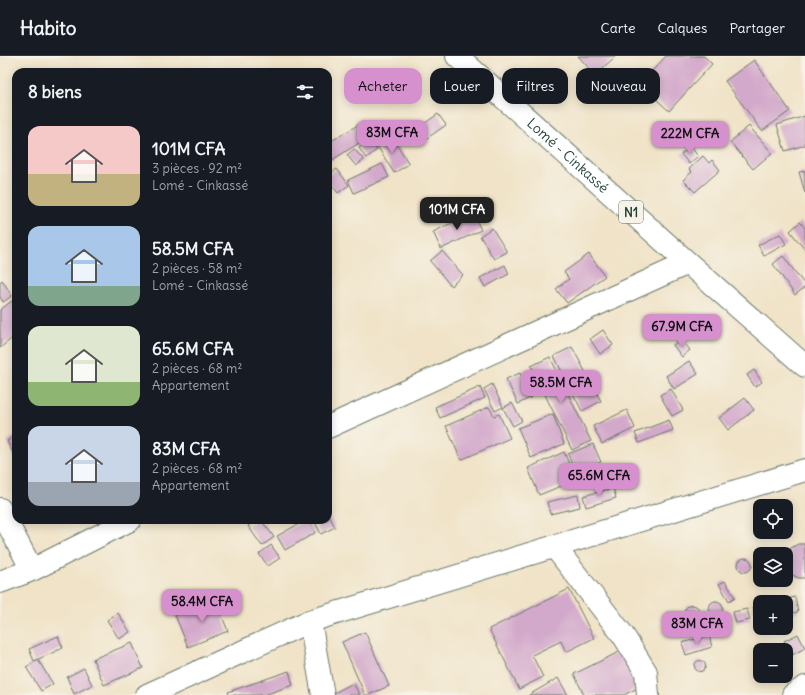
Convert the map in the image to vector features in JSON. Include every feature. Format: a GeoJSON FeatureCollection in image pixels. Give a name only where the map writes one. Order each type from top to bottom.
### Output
{"type":"FeatureCollection","features":[{"type":"Feature","properties":{"kind":"main road","name":"Lomé - Cinkassé"},"geometry":{"type":"LineString","coordinates":[[457,56],[805,366]]}},
{"type":"Feature","properties":{"kind":"main road"},"geometry":{"type":"LineString","coordinates":[[332,425],[688,263]]}},
{"type":"Feature","properties":{"kind":"main road"},"geometry":{"type":"LineString","coordinates":[[147,695],[310,621],[805,470]]}},
{"type":"Feature","properties":{"kind":"main road"},"geometry":{"type":"LineString","coordinates":[[0,509],[32,570]]}},
{"type":"Feature","properties":{"kind":"main road"},"geometry":{"type":"LineString","coordinates":[[0,582],[32,570],[122,524]]}},
{"type":"Feature","properties":{"kind":"main road"},"geometry":{"type":"LineString","coordinates":[[554,546],[623,635],[646,672],[648,695]]}},
{"type":"Feature","properties":{"kind":"main road"},"geometry":{"type":"LineString","coordinates":[[310,621],[323,695]]}},
{"type":"Feature","properties":{"kind":"main road"},"geometry":{"type":"LineString","coordinates":[[793,695],[805,687]]}},
{"type":"Feature","properties":{"kind":"building"},"geometry":{"type":"Polygon","coordinates":[[[578,56],[616,56],[603,68],[589,68],[578,56]]]}},
{"type":"Feature","properties":{"kind":"building"},"geometry":{"type":"Polygon","coordinates":[[[666,56],[704,56],[712,64],[669,111],[660,103],[660,68],[655,68],[666,56]]]}},
{"type":"Feature","properties":{"kind":"building"},"geometry":{"type":"Polygon","coordinates":[[[754,60],[790,111],[762,131],[725,81],[754,60]]]}},
{"type":"Feature","properties":{"kind":"building"},"geometry":{"type":"Polygon","coordinates":[[[438,114],[446,125],[426,139],[418,128],[438,114]]]}},
{"type":"Feature","properties":{"kind":"building"},"geometry":{"type":"Polygon","coordinates":[[[805,116],[805,145],[785,151],[777,125],[805,116]]]}},
{"type":"Feature","properties":{"kind":"building"},"geometry":{"type":"Polygon","coordinates":[[[363,122],[372,135],[332,160],[332,141],[363,122]]]}},
{"type":"Feature","properties":{"kind":"building"},"geometry":{"type":"Polygon","coordinates":[[[749,126],[772,153],[753,169],[730,142],[749,126]]]}},
{"type":"Feature","properties":{"kind":"building"},"geometry":{"type":"Polygon","coordinates":[[[391,135],[409,164],[394,173],[376,144],[391,135]]]}},
{"type":"Feature","properties":{"kind":"building"},"geometry":{"type":"Polygon","coordinates":[[[370,140],[377,150],[366,158],[359,148],[370,140]]]}},
{"type":"Feature","properties":{"kind":"building"},"geometry":{"type":"Polygon","coordinates":[[[691,147],[698,156],[689,164],[681,154],[691,147]]]}},
{"type":"Feature","properties":{"kind":"building"},"geometry":{"type":"Polygon","coordinates":[[[354,149],[364,160],[356,166],[347,155],[354,149]]]}},
{"type":"Feature","properties":{"kind":"building"},"geometry":{"type":"Polygon","coordinates":[[[703,156],[709,163],[712,160],[720,170],[695,192],[683,180],[692,172],[689,169],[703,156]]]}},
{"type":"Feature","properties":{"kind":"building"},"geometry":{"type":"Polygon","coordinates":[[[382,164],[389,177],[354,193],[348,180],[382,164]]]}},
{"type":"Feature","properties":{"kind":"building"},"geometry":{"type":"Polygon","coordinates":[[[337,169],[349,185],[338,193],[332,185],[332,172],[337,169]]]}},
{"type":"Feature","properties":{"kind":"building"},"geometry":{"type":"Polygon","coordinates":[[[805,171],[805,193],[799,172],[805,171]]]}},
{"type":"Feature","properties":{"kind":"building"},"geometry":{"type":"Polygon","coordinates":[[[473,213],[481,230],[441,249],[433,232],[473,213]]]}},
{"type":"Feature","properties":{"kind":"building"},"geometry":{"type":"Polygon","coordinates":[[[800,222],[805,228],[805,250],[790,231],[800,222]]]}},
{"type":"Feature","properties":{"kind":"building"},"geometry":{"type":"Polygon","coordinates":[[[492,228],[507,252],[494,259],[480,236],[492,228]]]}},
{"type":"Feature","properties":{"kind":"building"},"geometry":{"type":"Polygon","coordinates":[[[780,234],[786,244],[764,256],[758,245],[780,234]]]}},
{"type":"Feature","properties":{"kind":"building"},"geometry":{"type":"Polygon","coordinates":[[[442,251],[463,275],[451,286],[430,261],[442,251]]]}},
{"type":"Feature","properties":{"kind":"building"},"geometry":{"type":"Polygon","coordinates":[[[589,254],[605,276],[567,303],[556,289],[569,279],[564,272],[589,254]]]}},
{"type":"Feature","properties":{"kind":"building"},"geometry":{"type":"Polygon","coordinates":[[[783,256],[805,285],[805,287],[795,295],[773,264],[783,256]]]}},
{"type":"Feature","properties":{"kind":"building"},"geometry":{"type":"Polygon","coordinates":[[[505,265],[509,274],[485,287],[480,278],[505,265]]]}},
{"type":"Feature","properties":{"kind":"building"},"geometry":{"type":"Polygon","coordinates":[[[2,280],[12,296],[3,302],[0,297],[0,282],[2,280]]]}},
{"type":"Feature","properties":{"kind":"building"},"geometry":{"type":"Polygon","coordinates":[[[12,301],[12,338],[0,348],[0,310],[12,301]]]}},
{"type":"Feature","properties":{"kind":"building"},"geometry":{"type":"Polygon","coordinates":[[[603,330],[613,345],[600,354],[590,339],[603,330]]]}},
{"type":"Feature","properties":{"kind":"building"},"geometry":{"type":"Polygon","coordinates":[[[681,339],[690,350],[682,357],[673,345],[681,339]]]}},
{"type":"Feature","properties":{"kind":"building"},"geometry":{"type":"Polygon","coordinates":[[[572,347],[601,401],[582,411],[554,356],[572,347]]]}},
{"type":"Feature","properties":{"kind":"building"},"geometry":{"type":"Polygon","coordinates":[[[550,357],[591,441],[572,450],[531,366],[550,357]]]}},
{"type":"Feature","properties":{"kind":"building"},"geometry":{"type":"Polygon","coordinates":[[[689,361],[698,374],[674,389],[666,376],[689,361]]]}},
{"type":"Feature","properties":{"kind":"building"},"geometry":{"type":"Polygon","coordinates":[[[754,370],[762,382],[755,387],[747,375],[754,370]]]}},
{"type":"Feature","properties":{"kind":"building"},"geometry":{"type":"Polygon","coordinates":[[[520,373],[532,397],[518,404],[506,379],[520,373]]]}},
{"type":"Feature","properties":{"kind":"building"},"geometry":{"type":"Polygon","coordinates":[[[492,384],[503,407],[495,411],[484,389],[492,384]]]}},
{"type":"Feature","properties":{"kind":"building"},"geometry":{"type":"Polygon","coordinates":[[[480,387],[485,398],[440,418],[435,407],[480,387]]]}},
{"type":"Feature","properties":{"kind":"building"},"geometry":{"type":"Polygon","coordinates":[[[671,389],[683,410],[672,416],[660,395],[671,389]]]}},
{"type":"Feature","properties":{"kind":"building"},"geometry":{"type":"Polygon","coordinates":[[[745,398],[754,410],[728,430],[719,418],[745,398]]]}},
{"type":"Feature","properties":{"kind":"building"},"geometry":{"type":"Polygon","coordinates":[[[512,403],[522,421],[513,426],[503,408],[512,403]]]}},
{"type":"Feature","properties":{"kind":"building"},"geometry":{"type":"Polygon","coordinates":[[[489,407],[494,416],[499,414],[510,438],[461,460],[446,426],[489,407]]]}},
{"type":"Feature","properties":{"kind":"building"},"geometry":{"type":"Polygon","coordinates":[[[627,410],[635,428],[602,444],[593,426],[627,410]]]}},
{"type":"Feature","properties":{"kind":"building"},"geometry":{"type":"Polygon","coordinates":[[[553,414],[564,444],[531,458],[518,428],[553,414]]]}},
{"type":"Feature","properties":{"kind":"building"},"geometry":{"type":"Polygon","coordinates":[[[669,420],[673,430],[639,443],[635,433],[669,420]]]}},
{"type":"Feature","properties":{"kind":"building"},"geometry":{"type":"Polygon","coordinates":[[[12,438],[12,451],[7,441],[12,438]]]}},
{"type":"Feature","properties":{"kind":"building"},"geometry":{"type":"Polygon","coordinates":[[[593,444],[601,462],[575,473],[568,454],[593,444]]]}},
{"type":"Feature","properties":{"kind":"building"},"geometry":{"type":"Polygon","coordinates":[[[564,452],[576,480],[539,495],[528,468],[564,452]]]}},
{"type":"Feature","properties":{"kind":"building"},"geometry":{"type":"Polygon","coordinates":[[[613,488],[616,498],[586,507],[583,496],[613,488]]]}},
{"type":"Feature","properties":{"kind":"building"},"geometry":{"type":"Polygon","coordinates":[[[578,495],[580,507],[550,514],[547,502],[578,495]]]}},
{"type":"Feature","properties":{"kind":"building"},"geometry":{"type":"Polygon","coordinates":[[[332,521],[335,527],[321,534],[316,524],[332,524],[332,521]]]}},
{"type":"Feature","properties":{"kind":"building"},"geometry":{"type":"Polygon","coordinates":[[[251,524],[264,524],[274,537],[262,546],[248,526],[251,524]]]}},
{"type":"Feature","properties":{"kind":"building"},"geometry":{"type":"Polygon","coordinates":[[[299,524],[309,524],[315,533],[285,550],[277,536],[299,524]]]}},
{"type":"Feature","properties":{"kind":"building"},"geometry":{"type":"Polygon","coordinates":[[[798,544],[805,544],[805,578],[798,578],[793,575],[793,547],[798,544]]]}},
{"type":"Feature","properties":{"kind":"building"},"geometry":{"type":"Polygon","coordinates":[[[271,545],[280,558],[268,566],[259,554],[271,545]]]}},
{"type":"Feature","properties":{"kind":"building"},"geometry":{"type":"Polygon","coordinates":[[[742,558],[748,558],[752,562],[752,568],[748,572],[742,572],[738,568],[738,562],[742,558]]]}},
{"type":"Feature","properties":{"kind":"building"},"geometry":{"type":"Polygon","coordinates":[[[725,581],[735,597],[729,601],[719,584],[725,581]]]}},
{"type":"Feature","properties":{"kind":"building"},"geometry":{"type":"Polygon","coordinates":[[[569,589],[594,638],[566,652],[561,641],[532,655],[543,677],[519,689],[489,629],[569,589]]]}},
{"type":"Feature","properties":{"kind":"building"},"geometry":{"type":"Polygon","coordinates":[[[793,597],[795,597],[798,612],[793,613],[793,597]]]}},
{"type":"Feature","properties":{"kind":"building"},"geometry":{"type":"Polygon","coordinates":[[[215,599],[228,631],[188,647],[175,615],[215,599]]]}},
{"type":"Feature","properties":{"kind":"building"},"geometry":{"type":"Polygon","coordinates":[[[716,601],[721,603],[723,608],[721,613],[716,615],[711,613],[709,608],[711,603],[716,601]]]}},
{"type":"Feature","properties":{"kind":"building"},"geometry":{"type":"Polygon","coordinates":[[[692,605],[699,610],[700,613],[695,620],[692,621],[685,616],[684,613],[689,606],[692,605]]]}},
{"type":"Feature","properties":{"kind":"building"},"geometry":{"type":"Polygon","coordinates":[[[747,609],[750,620],[736,623],[733,612],[747,609]]]}},
{"type":"Feature","properties":{"kind":"building"},"geometry":{"type":"Polygon","coordinates":[[[118,613],[130,632],[119,639],[107,620],[118,613]]]}},
{"type":"Feature","properties":{"kind":"building"},"geometry":{"type":"Polygon","coordinates":[[[365,632],[389,686],[368,695],[365,695],[342,642],[365,632]]]}},
{"type":"Feature","properties":{"kind":"building"},"geometry":{"type":"Polygon","coordinates":[[[798,634],[805,648],[793,654],[793,643],[785,643],[784,641],[798,634]]]}},
{"type":"Feature","properties":{"kind":"building"},"geometry":{"type":"Polygon","coordinates":[[[709,635],[712,647],[686,655],[682,643],[709,635]]]}},
{"type":"Feature","properties":{"kind":"building"},"geometry":{"type":"Polygon","coordinates":[[[58,636],[63,648],[34,661],[29,649],[58,636]]]}},
{"type":"Feature","properties":{"kind":"building"},"geometry":{"type":"Polygon","coordinates":[[[132,643],[143,668],[104,685],[93,659],[132,643]]]}},
{"type":"Feature","properties":{"kind":"building"},"geometry":{"type":"Polygon","coordinates":[[[623,650],[641,686],[624,695],[584,695],[574,674],[623,650]]]}},
{"type":"Feature","properties":{"kind":"building"},"geometry":{"type":"Polygon","coordinates":[[[38,660],[53,684],[41,691],[26,667],[38,660]]]}},
{"type":"Feature","properties":{"kind":"building"},"geometry":{"type":"Polygon","coordinates":[[[698,661],[702,661],[704,662],[704,670],[698,671],[695,668],[695,664],[698,661]]]}},
{"type":"Feature","properties":{"kind":"building"},"geometry":{"type":"Polygon","coordinates":[[[84,668],[92,685],[74,694],[67,677],[84,668]]]}},
{"type":"Feature","properties":{"kind":"building"},"geometry":{"type":"Polygon","coordinates":[[[289,671],[293,685],[264,695],[229,695],[228,692],[289,671]]]}},
{"type":"Feature","properties":{"kind":"building"},"geometry":{"type":"Polygon","coordinates":[[[558,678],[568,695],[529,695],[558,678]]]}},
{"type":"Feature","properties":{"kind":"building"},"geometry":{"type":"Polygon","coordinates":[[[353,683],[360,695],[335,695],[334,693],[353,683]]]}}]}
